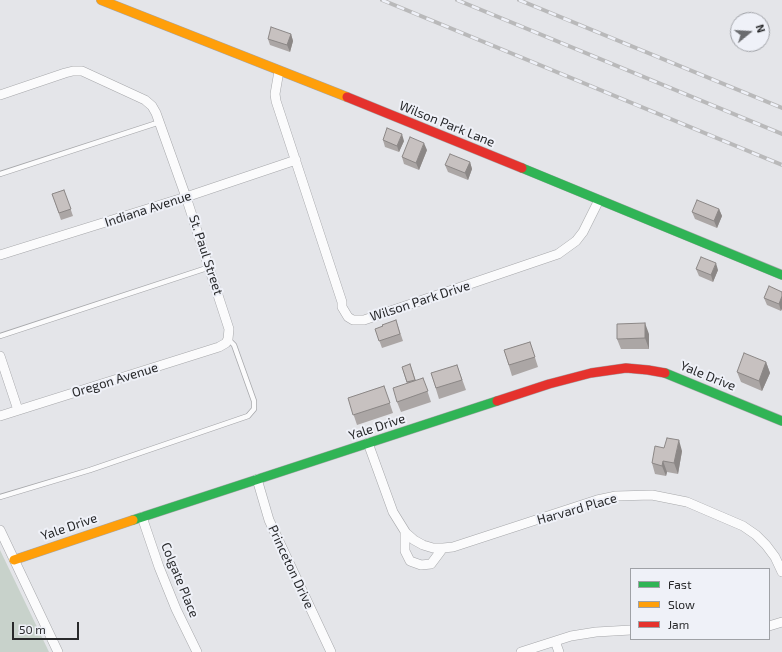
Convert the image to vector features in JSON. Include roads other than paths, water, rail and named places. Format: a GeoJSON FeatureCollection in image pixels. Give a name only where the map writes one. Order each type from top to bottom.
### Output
{"type":"FeatureCollection","features":[{"type":"Feature","properties":{"kind":"street","name":"Wilson Park Lane"},"geometry":{"type":"LineString","coordinates":[[101,0],[782,275]]}},
{"type":"Feature","properties":{"kind":"street","name":"St. Paul Street"},"geometry":{"type":"LineString","coordinates":[[0,95],[65,73],[82,71],[145,100],[152,106],[160,122],[210,267],[229,329],[228,339]]}},
{"type":"Feature","properties":{"kind":"street","name":"Wilson Park Drive"},"geometry":{"type":"LineString","coordinates":[[279,71],[275,94],[342,302],[342,307],[344,313],[348,317],[358,321],[558,254],[568,249],[583,232],[599,200]]}},
{"type":"Feature","properties":{"kind":"street","name":"Indiana Avenue"},"geometry":{"type":"LineString","coordinates":[[0,255],[186,197],[296,160]]}},
{"type":"Feature","properties":{"kind":"street","name":"Oregon Avenue"},"geometry":{"type":"LineString","coordinates":[[0,416],[219,347],[226,343],[228,339]]}},
{"type":"Feature","properties":{"kind":"street"},"geometry":{"type":"LineString","coordinates":[[0,356],[18,410]]}},
{"type":"Feature","properties":{"kind":"street","name":"Yale Drive"},"geometry":{"type":"LineString","coordinates":[[14,560],[549,384],[592,372],[626,368],[668,374],[782,421]]}},
{"type":"Feature","properties":{"kind":"street","name":"Harvard Place"},"geometry":{"type":"LineString","coordinates":[[368,443],[393,512],[405,532],[414,540],[423,545],[433,548],[453,547],[597,500],[632,495],[652,495],[687,502],[743,526],[756,535],[766,545],[775,557],[782,572]]}},
{"type":"Feature","properties":{"kind":"street","name":"Princeton Drive"},"geometry":{"type":"LineString","coordinates":[[258,479],[262,498],[272,528],[331,652]]}},
{"type":"Feature","properties":{"kind":"street","name":"Colgate Place"},"geometry":{"type":"LineString","coordinates":[[142,517],[159,567],[176,609],[197,652]]}},
{"type":"Feature","properties":{"kind":"street"},"geometry":{"type":"LineString","coordinates":[[0,530],[58,652]]}},
{"type":"Feature","properties":{"kind":"street","name":"Harvard Place"},"geometry":{"type":"LineString","coordinates":[[405,532],[405,551],[410,561],[421,565],[432,564],[443,548]]}},
{"type":"Feature","properties":{"kind":"street"},"geometry":{"type":"LineString","coordinates":[[770,626],[782,622]]}},
{"type":"Feature","properties":{"kind":"street"},"geometry":{"type":"LineString","coordinates":[[521,652],[571,636],[596,632],[630,630]]}},
{"type":"Feature","properties":{"kind":"street"},"geometry":{"type":"LineString","coordinates":[[555,641],[559,652]]}},
{"type":"Feature","properties":{"kind":"lane"},"geometry":{"type":"LineString","coordinates":[[0,174],[160,122]]}},
{"type":"Feature","properties":{"kind":"lane"},"geometry":{"type":"LineString","coordinates":[[0,336],[210,267]]}},
{"type":"Feature","properties":{"kind":"lane"},"geometry":{"type":"LineString","coordinates":[[0,497],[90,470],[248,416],[254,409],[254,401],[234,345],[228,339]]}},
{"type":"Feature","properties":{"kind":"railway"},"geometry":{"type":"LineString","coordinates":[[382,0],[782,165]]}},
{"type":"Feature","properties":{"kind":"railway"},"geometry":{"type":"LineString","coordinates":[[457,0],[782,134]]}},
{"type":"Feature","properties":{"kind":"railway"},"geometry":{"type":"LineString","coordinates":[[519,0],[782,108]]}}]}
